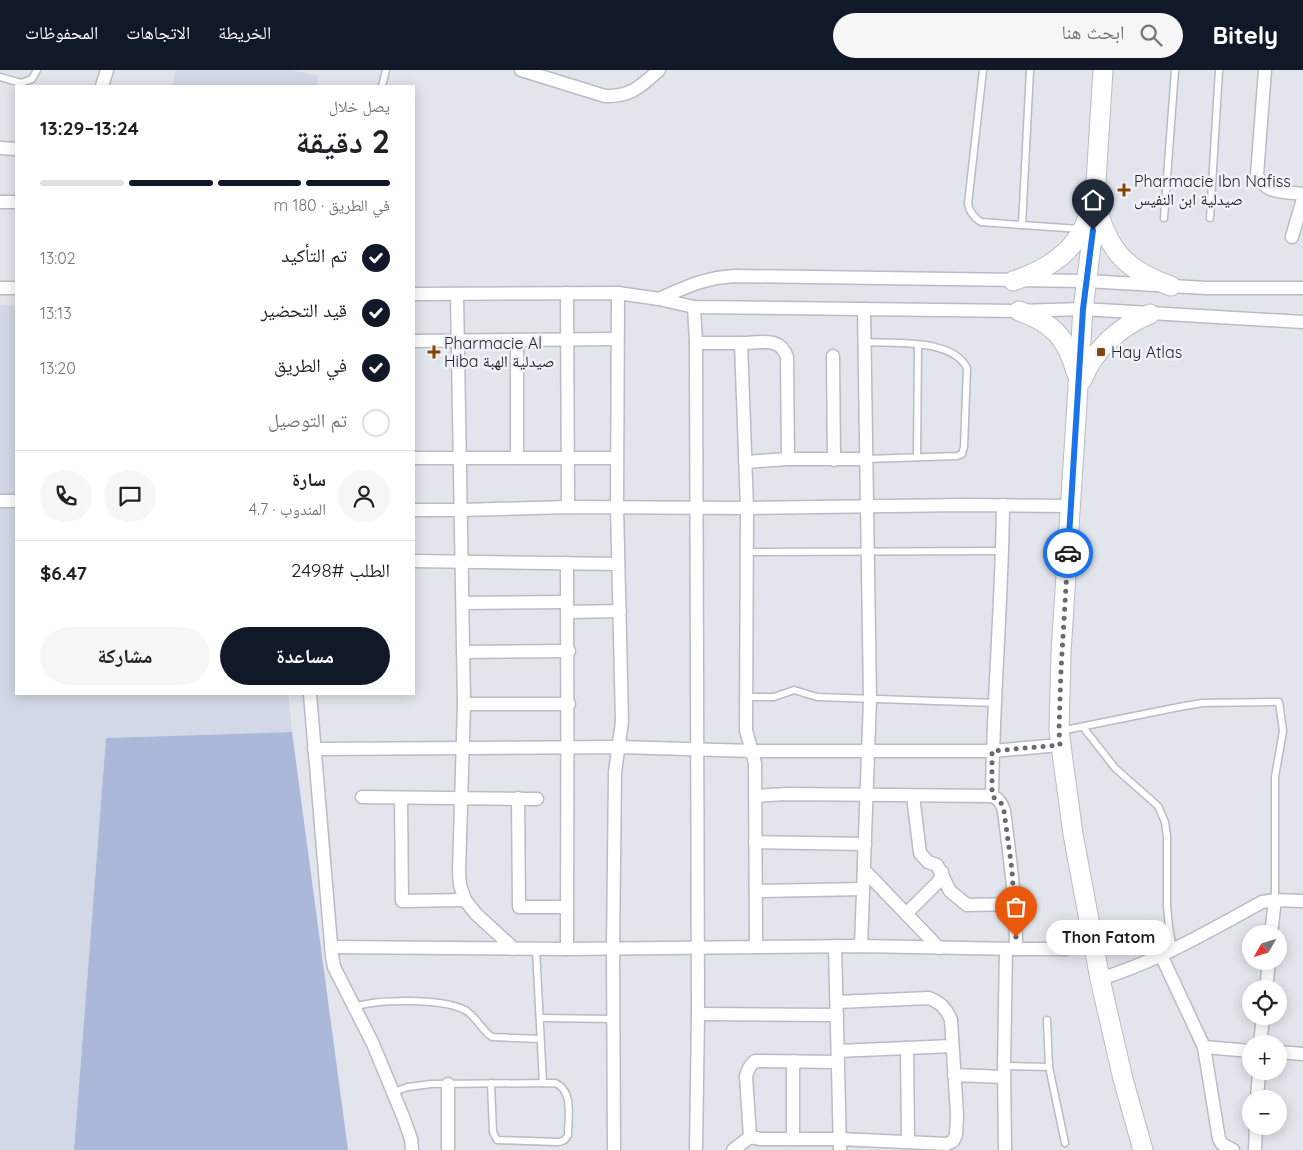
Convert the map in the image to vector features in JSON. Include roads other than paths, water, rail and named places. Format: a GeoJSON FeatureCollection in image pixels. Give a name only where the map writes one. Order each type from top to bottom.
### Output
{"type":"FeatureCollection","features":[{"type":"Feature","properties":{"kind":"main road"},"geometry":{"type":"LineString","coordinates":[[1103,70],[1095,189],[1088,230],[1087,281],[1083,309],[1072,506],[1061,653],[1059,738],[1073,834],[1100,979],[1123,1079],[1143,1150]]}},
{"type":"Feature","properties":{"kind":"main road"},"geometry":{"type":"LineString","coordinates":[[1095,189],[1098,214],[1114,249],[1136,270],[1149,278],[1171,286]]}},
{"type":"Feature","properties":{"kind":"main road"},"geometry":{"type":"LineString","coordinates":[[1013,281],[1037,273],[1058,259],[1088,230]]}},
{"type":"Feature","properties":{"kind":"main road"},"geometry":{"type":"LineString","coordinates":[[1019,311],[1036,317],[1051,327],[1063,340],[1072,356],[1079,388]]}},
{"type":"Feature","properties":{"kind":"main road"},"geometry":{"type":"LineString","coordinates":[[1079,388],[1090,364],[1106,342],[1119,330],[1150,314]]}},
{"type":"Feature","properties":{"kind":"street"},"geometry":{"type":"LineString","coordinates":[[102,85],[107,70]]}},
{"type":"Feature","properties":{"kind":"street"},"geometry":{"type":"LineString","coordinates":[[529,71],[605,96],[618,97],[632,92],[659,70]]}},
{"type":"Feature","properties":{"kind":"street"},"geometry":{"type":"LineString","coordinates":[[1265,70],[1258,176],[1262,185],[1269,190],[1303,194]]}},
{"type":"Feature","properties":{"kind":"street"},"geometry":{"type":"LineString","coordinates":[[0,148],[15,149]]}},
{"type":"Feature","properties":{"kind":"street"},"geometry":{"type":"LineString","coordinates":[[1292,237],[1303,200]]}},
{"type":"Feature","properties":{"kind":"street"},"geometry":{"type":"LineString","coordinates":[[0,202],[15,202]]}},
{"type":"Feature","properties":{"kind":"street"},"geometry":{"type":"LineString","coordinates":[[660,299],[698,281],[723,276],[1087,281],[1206,288],[1303,288]]}},
{"type":"Feature","properties":{"kind":"street"},"geometry":{"type":"LineString","coordinates":[[0,288],[15,288]]}},
{"type":"Feature","properties":{"kind":"street"},"geometry":{"type":"LineString","coordinates":[[567,293],[568,507]]}},
{"type":"Feature","properties":{"kind":"street"},"geometry":{"type":"LineString","coordinates":[[614,1150],[613,948],[615,772],[622,722],[617,506],[616,339],[618,293]]}},
{"type":"Feature","properties":{"kind":"street"},"geometry":{"type":"LineString","coordinates":[[415,294],[618,293],[660,299],[694,307],[1019,311],[1083,309],[1303,322]]}},
{"type":"Feature","properties":{"kind":"street"},"geometry":{"type":"LineString","coordinates":[[457,295],[464,704],[460,798],[460,885],[465,900],[476,914],[513,949]]}},
{"type":"Feature","properties":{"kind":"street"},"geometry":{"type":"LineString","coordinates":[[694,307],[696,343],[695,508],[698,948],[696,1150]]}},
{"type":"Feature","properties":{"kind":"street"},"geometry":{"type":"LineString","coordinates":[[862,946],[870,699],[864,309]]}},
{"type":"Feature","properties":{"kind":"street"},"geometry":{"type":"LineString","coordinates":[[415,341],[616,339]]}},
{"type":"Feature","properties":{"kind":"street"},"geometry":{"type":"LineString","coordinates":[[517,340],[517,458]]}},
{"type":"Feature","properties":{"kind":"street"},"geometry":{"type":"LineString","coordinates":[[696,343],[777,343],[784,348],[787,357],[788,459]]}},
{"type":"Feature","properties":{"kind":"street"},"geometry":{"type":"LineString","coordinates":[[741,344],[746,508],[746,730],[754,763],[756,796],[756,947]]}},
{"type":"Feature","properties":{"kind":"street"},"geometry":{"type":"LineString","coordinates":[[833,356],[834,460]]}},
{"type":"Feature","properties":{"kind":"street"},"geometry":{"type":"LineString","coordinates":[[415,458],[617,458]]}},
{"type":"Feature","properties":{"kind":"street"},"geometry":{"type":"LineString","coordinates":[[745,462],[788,459],[866,459]]}},
{"type":"Feature","properties":{"kind":"street"},"geometry":{"type":"LineString","coordinates":[[0,501],[15,501]]}},
{"type":"Feature","properties":{"kind":"street"},"geometry":{"type":"LineString","coordinates":[[415,510],[617,506],[746,508],[1072,506]]}},
{"type":"Feature","properties":{"kind":"street"},"geometry":{"type":"LineString","coordinates":[[992,796],[992,751],[1003,551],[1003,506]]}},
{"type":"Feature","properties":{"kind":"street"},"geometry":{"type":"LineString","coordinates":[[415,561],[618,564]]}},
{"type":"Feature","properties":{"kind":"street"},"geometry":{"type":"LineString","coordinates":[[567,563],[569,704],[566,748],[567,949]]}},
{"type":"Feature","properties":{"kind":"street"},"geometry":{"type":"LineString","coordinates":[[462,603],[620,611]]}},
{"type":"Feature","properties":{"kind":"street"},"geometry":{"type":"LineString","coordinates":[[463,652],[568,651]]}},
{"type":"Feature","properties":{"kind":"street"},"geometry":{"type":"LineString","coordinates":[[310,695],[334,967],[373,1044],[404,1119],[412,1150]]}},
{"type":"Feature","properties":{"kind":"street"},"geometry":{"type":"LineString","coordinates":[[464,704],[569,704]]}},
{"type":"Feature","properties":{"kind":"street"},"geometry":{"type":"LineString","coordinates":[[314,749],[462,750],[619,747],[752,751],[992,751],[1059,738]]}},
{"type":"Feature","properties":{"kind":"street"},"geometry":{"type":"LineString","coordinates":[[756,796],[992,796],[1002,804],[1014,904],[1004,1071],[1005,1150]]}},
{"type":"Feature","properties":{"kind":"street"},"geometry":{"type":"LineString","coordinates":[[913,796],[920,853],[928,862],[937,864],[950,891],[967,905],[1014,904]]}},
{"type":"Feature","properties":{"kind":"street"},"geometry":{"type":"LineString","coordinates":[[362,797],[536,798]]}},
{"type":"Feature","properties":{"kind":"street"},"geometry":{"type":"LineString","coordinates":[[401,798],[402,901],[465,900]]}},
{"type":"Feature","properties":{"kind":"street"},"geometry":{"type":"LineString","coordinates":[[518,798],[519,907],[567,907]]}},
{"type":"Feature","properties":{"kind":"street"},"geometry":{"type":"LineString","coordinates":[[755,842],[865,844]]}},
{"type":"Feature","properties":{"kind":"street"},"geometry":{"type":"LineString","coordinates":[[864,870],[939,948]]}},
{"type":"Feature","properties":{"kind":"street"},"geometry":{"type":"LineString","coordinates":[[906,914],[939,881],[942,872]]}},
{"type":"Feature","properties":{"kind":"street"},"geometry":{"type":"LineString","coordinates":[[756,891],[863,889]]}},
{"type":"Feature","properties":{"kind":"street"},"geometry":{"type":"LineString","coordinates":[[1273,925],[1275,900]]}},
{"type":"Feature","properties":{"kind":"street"},"geometry":{"type":"LineString","coordinates":[[1100,979],[1161,956],[1262,902],[1275,900],[1303,901]]}},
{"type":"Feature","properties":{"kind":"street"},"geometry":{"type":"LineString","coordinates":[[331,947],[567,949],[862,946],[1066,949],[1093,940]]}},
{"type":"Feature","properties":{"kind":"street"},"geometry":{"type":"LineString","coordinates":[[835,946],[840,1144]]}},
{"type":"Feature","properties":{"kind":"street"},"geometry":{"type":"LineString","coordinates":[[1161,956],[1204,1047],[1217,1133],[1222,1144],[1233,1150]]}},
{"type":"Feature","properties":{"kind":"street"},"geometry":{"type":"LineString","coordinates":[[733,1150],[750,1137],[761,1139],[793,1138],[840,1144],[908,1142],[948,1144],[953,1141],[956,1135],[957,1115],[951,1020],[947,1010],[940,1003],[929,998],[837,1002]]}},
{"type":"Feature","properties":{"kind":"street"},"geometry":{"type":"LineString","coordinates":[[698,1014],[837,1015]]}},
{"type":"Feature","properties":{"kind":"street"},"geometry":{"type":"LineString","coordinates":[[750,1137],[747,1070],[756,1061],[793,1061],[907,1048],[952,1046]]}},
{"type":"Feature","properties":{"kind":"street"},"geometry":{"type":"LineString","coordinates":[[1204,1047],[1242,1050]]}},
{"type":"Feature","properties":{"kind":"street"},"geometry":{"type":"LineString","coordinates":[[907,1048],[908,1142]]}},
{"type":"Feature","properties":{"kind":"street"},"geometry":{"type":"LineString","coordinates":[[1287,1053],[1303,1054]]}},
{"type":"Feature","properties":{"kind":"street"},"geometry":{"type":"LineString","coordinates":[[793,1061],[793,1138]]}},
{"type":"Feature","properties":{"kind":"street"},"geometry":{"type":"LineString","coordinates":[[954,1075],[1004,1071]]}},
{"type":"Feature","properties":{"kind":"street"},"geometry":{"type":"LineString","coordinates":[[448,1084],[448,1150]]}},
{"type":"Feature","properties":{"kind":"street"},"geometry":{"type":"LineString","coordinates":[[1255,1150],[1256,1135]]}},
{"type":"Feature","properties":{"kind":"lane"},"geometry":{"type":"LineString","coordinates":[[0,77],[21,83],[32,79],[37,70]]}},
{"type":"Feature","properties":{"kind":"lane"},"geometry":{"type":"LineString","coordinates":[[382,85],[386,70]]}},
{"type":"Feature","properties":{"kind":"lane"},"geometry":{"type":"LineString","coordinates":[[983,70],[968,204],[976,220],[981,222],[1088,230]]}},
{"type":"Feature","properties":{"kind":"lane"},"geometry":{"type":"LineString","coordinates":[[1022,225],[1030,70]]}},
{"type":"Feature","properties":{"kind":"lane"},"geometry":{"type":"LineString","coordinates":[[1164,218],[1175,70]]}},
{"type":"Feature","properties":{"kind":"lane"},"geometry":{"type":"LineString","coordinates":[[1210,218],[1220,70]]}},
{"type":"Feature","properties":{"kind":"lane"},"geometry":{"type":"LineString","coordinates":[[865,342],[936,346],[955,354],[963,361],[966,368],[964,447],[962,454],[957,456],[866,459]]}},
{"type":"Feature","properties":{"kind":"lane"},"geometry":{"type":"LineString","coordinates":[[917,457],[918,345]]}},
{"type":"Feature","properties":{"kind":"lane"},"geometry":{"type":"LineString","coordinates":[[746,552],[1003,551]]}},
{"type":"Feature","properties":{"kind":"lane"},"geometry":{"type":"LineString","coordinates":[[746,697],[774,697],[794,690],[818,697],[995,702]]}},
{"type":"Feature","properties":{"kind":"lane"},"geometry":{"type":"LineString","coordinates":[[1059,738],[1083,727],[1114,719],[1202,704],[1279,702],[1283,732],[1275,778],[1275,900]]}},
{"type":"Feature","properties":{"kind":"lane"},"geometry":{"type":"LineString","coordinates":[[1083,727],[1115,768],[1158,806],[1165,822],[1167,836],[1167,906],[1173,950]]}},
{"type":"Feature","properties":{"kind":"lane"},"geometry":{"type":"LineString","coordinates":[[536,949],[542,1083]]}},
{"type":"Feature","properties":{"kind":"lane"},"geometry":{"type":"LineString","coordinates":[[354,1007],[376,1002],[437,1003],[464,1010],[478,1020],[486,1034],[492,1037],[540,1039]]}},
{"type":"Feature","properties":{"kind":"lane"},"geometry":{"type":"LineString","coordinates":[[540,1018],[613,1019]]}},
{"type":"Feature","properties":{"kind":"lane"},"geometry":{"type":"LineString","coordinates":[[1047,1020],[1049,1067],[1066,1143]]}},
{"type":"Feature","properties":{"kind":"lane"},"geometry":{"type":"LineString","coordinates":[[1004,1071],[1049,1067]]}},
{"type":"Feature","properties":{"kind":"lane"},"geometry":{"type":"LineString","coordinates":[[393,1092],[408,1087],[431,1084],[542,1083],[559,1085],[566,1092],[568,1099],[568,1135],[564,1141],[500,1140],[495,1138],[491,1084]]}},
{"type":"Feature","properties":{"kind":"lane"},"geometry":{"type":"LineString","coordinates":[[531,1141],[531,1150]]}},
{"type":"Feature","properties":{"kind":"place","name":"Pharmacie Ibn Nafiss صيدلية ابن النفيس"},"geometry":{"type":"Point","coordinates":[1124,190]}},
{"type":"Feature","properties":{"kind":"place","name":"Pharmacie Al Hiba صيدلية الهبة"},"geometry":{"type":"Point","coordinates":[434,352]}},
{"type":"Feature","properties":{"kind":"place","name":"Hay Atlas"},"geometry":{"type":"Point","coordinates":[1101,352]}},
{"type":"Feature","properties":{"kind":"place","name":"Thon Fatom"},"geometry":{"type":"Point","coordinates":[1016,937]}}]}
